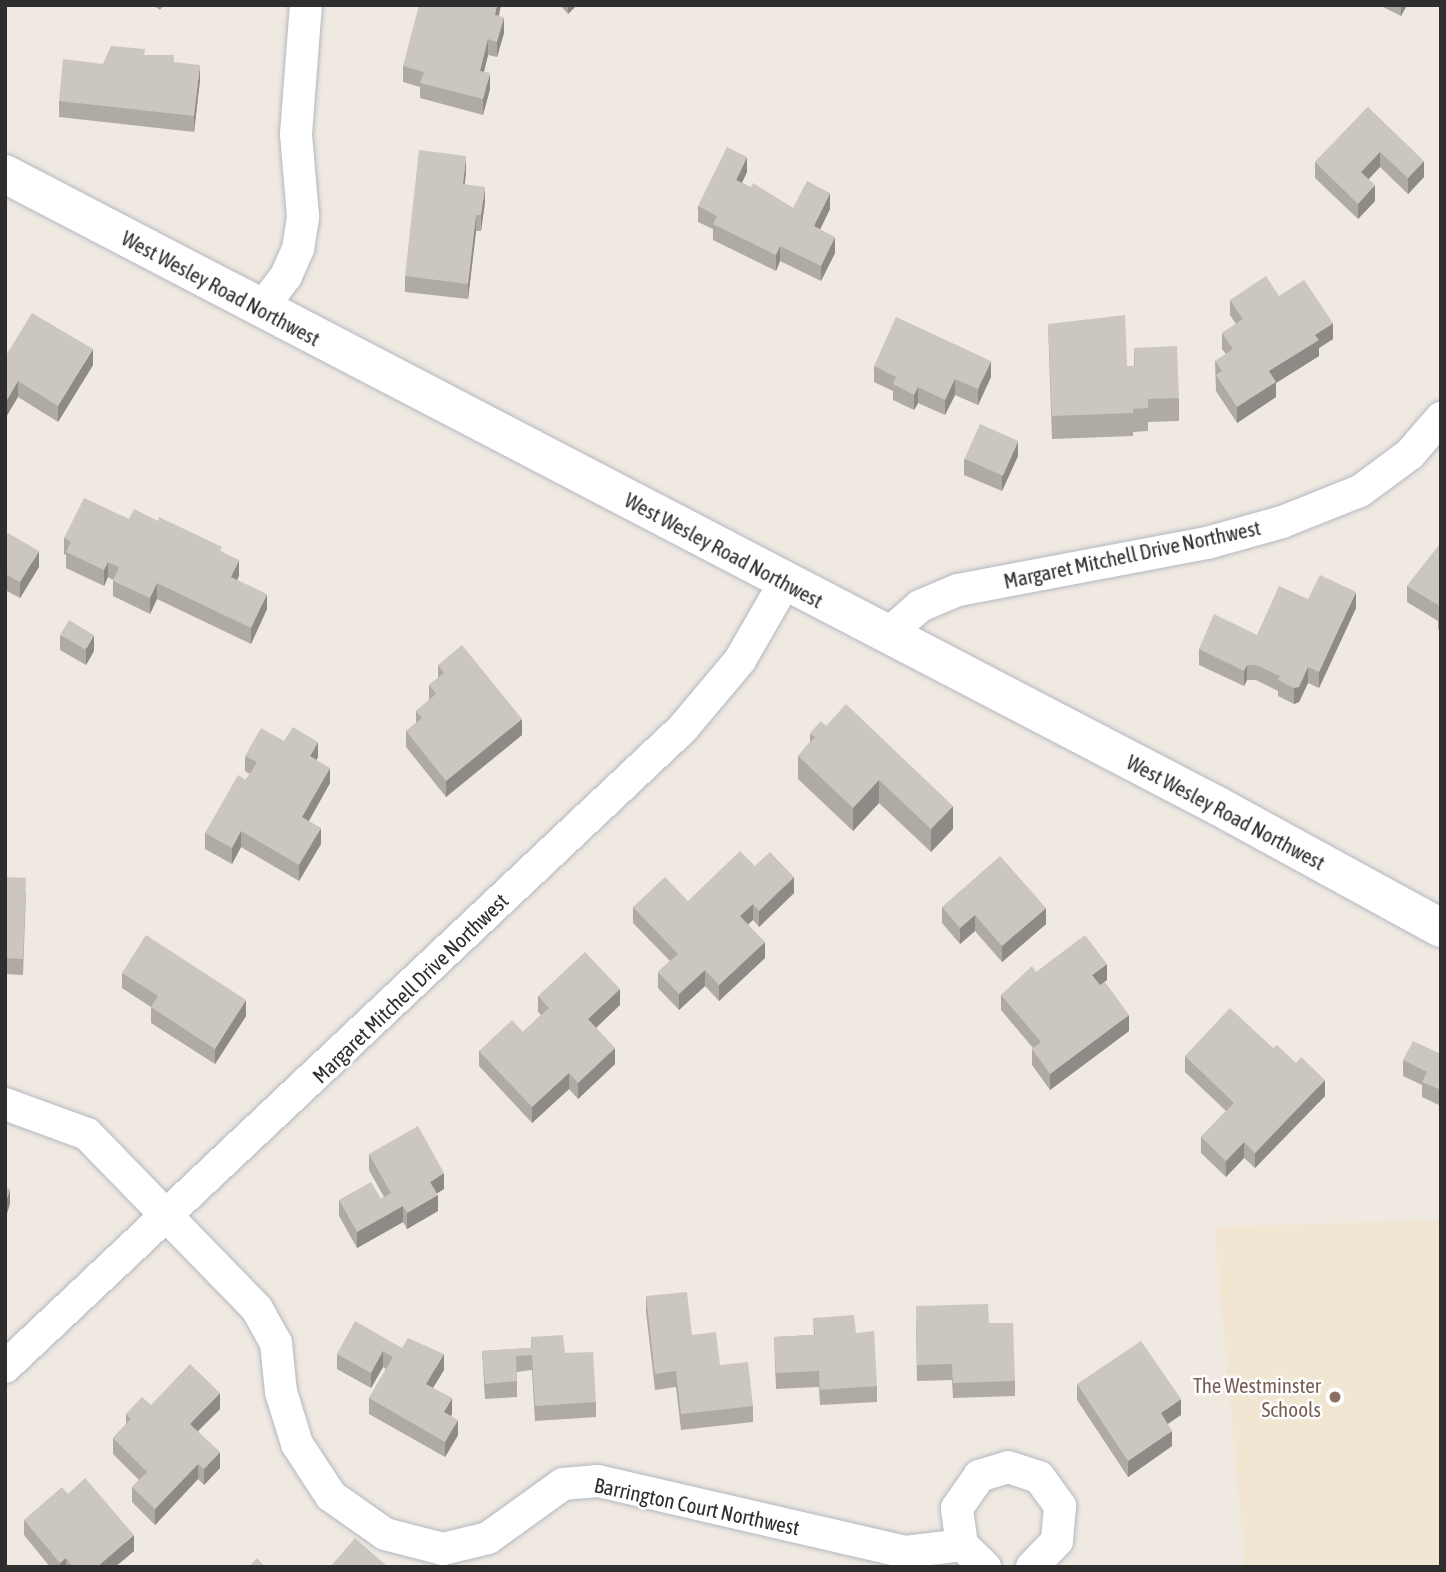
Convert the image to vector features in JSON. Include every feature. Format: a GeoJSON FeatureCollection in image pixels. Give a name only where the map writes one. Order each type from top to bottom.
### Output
{"type":"FeatureCollection","features":[{"type":"Feature","properties":{"kind":"street"},"geometry":{"type":"LineString","coordinates":[[261,309],[286,276],[298,249],[303,216],[296,134],[306,5]]}},
{"type":"Feature","properties":{"kind":"street","name":"West Wesley Road Northwest"},"geometry":{"type":"LineString","coordinates":[[8,181],[261,309],[887,635],[1441,928]]}},
{"type":"Feature","properties":{"kind":"street","name":"Margaret Mitchell Drive Northwest"},"geometry":{"type":"LineString","coordinates":[[887,635],[920,606],[958,590],[1207,543],[1282,522],[1360,491],[1410,454],[1441,418]]}},
{"type":"Feature","properties":{"kind":"street","name":"Margaret Mitchell Drive Northwest"},"geometry":{"type":"LineString","coordinates":[[5,1367],[167,1219],[683,728],[740,660],[785,582]]}},
{"type":"Feature","properties":{"kind":"street","name":"Barrington Court Northwest"},"geometry":{"type":"LineString","coordinates":[[5,1104],[87,1134],[111,1154],[167,1219],[257,1309],[276,1343],[281,1392],[297,1444],[331,1496],[385,1534],[443,1549],[488,1538],[563,1484],[598,1481],[905,1552],[962,1545]]}},
{"type":"Feature","properties":{"kind":"street"},"geometry":{"type":"LineString","coordinates":[[985,1567],[962,1545],[956,1524],[957,1508],[967,1487],[990,1470],[1027,1471],[1050,1487],[1062,1515],[1057,1541],[1032,1567]]}},
{"type":"Feature","properties":{"kind":"shaded area","name":"The Westminster Schools"},"geometry":{"type":"Polygon","coordinates":[[[1441,1220],[1441,1567],[1245,1567],[1214,1227],[1441,1220]]]}},
{"type":"Feature","properties":{"kind":"building"},"geometry":{"type":"Polygon","coordinates":[[[419,5],[497,5],[495,15],[504,17],[497,42],[488,39],[480,71],[490,73],[483,99],[420,83],[424,72],[403,66],[419,5]]]}},
{"type":"Feature","properties":{"kind":"building"},"geometry":{"type":"Polygon","coordinates":[[[111,46],[145,49],[144,55],[174,55],[174,62],[200,65],[194,116],[59,101],[63,59],[103,64],[111,46]]]}},
{"type":"Feature","properties":{"kind":"building"},"geometry":{"type":"Polygon","coordinates":[[[1368,107],[1424,161],[1408,178],[1380,152],[1361,172],[1375,185],[1358,204],[1315,162],[1368,107]]]}},
{"type":"Feature","properties":{"kind":"building"},"geometry":{"type":"Polygon","coordinates":[[[727,147],[747,157],[736,180],[751,187],[753,183],[793,208],[807,181],[830,193],[814,226],[835,237],[821,266],[780,246],[776,255],[713,224],[717,216],[698,206],[727,147]]]}},
{"type":"Feature","properties":{"kind":"building"},"geometry":{"type":"Polygon","coordinates":[[[419,150],[466,156],[463,184],[485,187],[481,215],[476,215],[468,284],[405,276],[419,150]]]}},
{"type":"Feature","properties":{"kind":"building"},"geometry":{"type":"Polygon","coordinates":[[[1266,276],[1279,296],[1304,280],[1333,323],[1315,335],[1319,340],[1269,371],[1276,382],[1237,407],[1216,375],[1222,371],[1215,361],[1233,349],[1222,333],[1243,319],[1230,300],[1266,276]]]}},
{"type":"Feature","properties":{"kind":"building"},"geometry":{"type":"Polygon","coordinates":[[[32,313],[93,349],[58,406],[18,381],[5,403],[5,357],[32,313]]]}},
{"type":"Feature","properties":{"kind":"building"},"geometry":{"type":"Polygon","coordinates":[[[1125,315],[1127,366],[1135,366],[1134,348],[1177,346],[1179,398],[1148,399],[1148,408],[1133,409],[1133,413],[1052,416],[1048,324],[1125,315]]]}},
{"type":"Feature","properties":{"kind":"building"},"geometry":{"type":"Polygon","coordinates":[[[896,317],[991,361],[978,389],[955,379],[945,400],[918,387],[914,395],[893,384],[896,377],[874,366],[896,317]]]}},
{"type":"Feature","properties":{"kind":"building"},"geometry":{"type":"Polygon","coordinates":[[[980,424],[1018,441],[1003,476],[965,459],[980,424]]]}},
{"type":"Feature","properties":{"kind":"building"},"geometry":{"type":"Polygon","coordinates":[[[84,498],[129,519],[134,509],[158,521],[159,517],[222,547],[220,551],[239,560],[231,577],[267,594],[251,628],[157,583],[150,598],[113,581],[119,567],[108,562],[104,570],[66,552],[71,542],[64,538],[84,498]]]}},
{"type":"Feature","properties":{"kind":"building"},"geometry":{"type":"Polygon","coordinates":[[[8,533],[39,551],[20,582],[5,574],[5,538],[8,533]]]}},
{"type":"Feature","properties":{"kind":"building"},"geometry":{"type":"Polygon","coordinates":[[[1441,543],[1441,607],[1407,586],[1441,543]]]}},
{"type":"Feature","properties":{"kind":"building"},"geometry":{"type":"Polygon","coordinates":[[[1320,575],[1356,592],[1319,672],[1308,667],[1299,687],[1294,688],[1278,680],[1280,676],[1256,665],[1247,665],[1244,671],[1199,649],[1214,614],[1257,635],[1279,586],[1308,599],[1320,575]]]}},
{"type":"Feature","properties":{"kind":"building"},"geometry":{"type":"Polygon","coordinates":[[[69,620],[94,635],[85,650],[60,635],[69,620]]]}},
{"type":"Feature","properties":{"kind":"building"},"geometry":{"type":"Polygon","coordinates":[[[462,645],[522,719],[446,781],[406,731],[422,718],[416,711],[436,694],[429,685],[444,673],[438,665],[462,645]]]}},
{"type":"Feature","properties":{"kind":"building"},"geometry":{"type":"Polygon","coordinates":[[[846,704],[953,806],[931,829],[879,780],[853,808],[798,756],[815,737],[810,733],[821,721],[826,726],[846,704]]]}},
{"type":"Feature","properties":{"kind":"building"},"geometry":{"type":"Polygon","coordinates":[[[293,727],[318,742],[310,756],[330,768],[302,817],[321,828],[299,865],[241,831],[232,848],[205,833],[238,775],[246,780],[257,762],[245,756],[261,728],[284,741],[293,727]]]}},
{"type":"Feature","properties":{"kind":"building"},"geometry":{"type":"Polygon","coordinates":[[[740,851],[755,866],[770,852],[794,877],[759,911],[753,904],[740,916],[765,942],[719,985],[705,970],[679,994],[658,972],[678,954],[633,907],[665,877],[688,901],[740,851]]]}},
{"type":"Feature","properties":{"kind":"building"},"geometry":{"type":"Polygon","coordinates":[[[1000,856],[1046,908],[1002,946],[975,915],[960,928],[942,907],[1000,856]]]}},
{"type":"Feature","properties":{"kind":"building"},"geometry":{"type":"Polygon","coordinates":[[[5,877],[26,878],[23,959],[5,958],[5,877]]]}},
{"type":"Feature","properties":{"kind":"building"},"geometry":{"type":"Polygon","coordinates":[[[146,935],[246,1000],[215,1049],[151,1007],[158,996],[122,973],[146,935]]]}},
{"type":"Feature","properties":{"kind":"building"},"geometry":{"type":"Polygon","coordinates":[[[1085,935],[1107,964],[1092,975],[1100,985],[1105,982],[1129,1015],[1050,1074],[1032,1049],[1041,1042],[1001,995],[1032,966],[1036,972],[1085,935]]]}},
{"type":"Feature","properties":{"kind":"building"},"geometry":{"type":"Polygon","coordinates":[[[585,952],[620,989],[588,1019],[615,1048],[578,1083],[569,1073],[532,1107],[479,1051],[512,1020],[523,1032],[549,1008],[538,996],[585,952]]]}},
{"type":"Feature","properties":{"kind":"building"},"geometry":{"type":"Polygon","coordinates":[[[1230,1008],[1273,1048],[1277,1045],[1296,1063],[1301,1057],[1325,1080],[1255,1153],[1244,1142],[1226,1161],[1201,1137],[1234,1103],[1185,1056],[1230,1008]]]}},
{"type":"Feature","properties":{"kind":"building"},"geometry":{"type":"Polygon","coordinates":[[[1413,1041],[1441,1054],[1441,1090],[1422,1082],[1427,1072],[1403,1060],[1413,1041]]]}},
{"type":"Feature","properties":{"kind":"building"},"geometry":{"type":"Polygon","coordinates":[[[418,1126],[444,1173],[430,1182],[438,1195],[407,1213],[403,1206],[357,1232],[339,1200],[371,1182],[381,1199],[391,1193],[369,1154],[418,1126]]]}},
{"type":"Feature","properties":{"kind":"building"},"geometry":{"type":"Polygon","coordinates":[[[5,1187],[10,1189],[5,1204],[5,1187]]]}},
{"type":"Feature","properties":{"kind":"building"},"geometry":{"type":"Polygon","coordinates":[[[687,1292],[692,1335],[716,1332],[720,1365],[748,1362],[753,1406],[681,1414],[676,1371],[655,1374],[646,1296],[687,1292]]]}},
{"type":"Feature","properties":{"kind":"building"},"geometry":{"type":"Polygon","coordinates":[[[988,1304],[989,1323],[1013,1323],[1015,1381],[953,1383],[952,1364],[917,1365],[916,1306],[988,1304]]]}},
{"type":"Feature","properties":{"kind":"building"},"geometry":{"type":"Polygon","coordinates":[[[854,1315],[856,1333],[874,1331],[877,1386],[820,1390],[819,1371],[776,1373],[774,1337],[815,1335],[813,1318],[854,1315]]]}},
{"type":"Feature","properties":{"kind":"building"},"geometry":{"type":"Polygon","coordinates":[[[355,1321],[402,1348],[408,1338],[444,1354],[426,1384],[452,1398],[444,1412],[458,1420],[445,1442],[369,1398],[393,1357],[383,1351],[371,1373],[337,1354],[355,1321]]]}},
{"type":"Feature","properties":{"kind":"building"},"geometry":{"type":"Polygon","coordinates":[[[563,1335],[565,1353],[593,1352],[596,1402],[535,1406],[532,1355],[516,1356],[517,1381],[485,1384],[482,1351],[532,1348],[531,1337],[563,1335]]]}},
{"type":"Feature","properties":{"kind":"building"},"geometry":{"type":"Polygon","coordinates":[[[1141,1341],[1181,1399],[1161,1413],[1172,1431],[1128,1461],[1077,1384],[1141,1341]]]}},
{"type":"Feature","properties":{"kind":"building"},"geometry":{"type":"Polygon","coordinates":[[[190,1364],[220,1393],[190,1424],[220,1452],[204,1469],[198,1464],[155,1509],[132,1487],[147,1472],[113,1438],[131,1419],[126,1414],[142,1397],[151,1405],[190,1364]]]}},
{"type":"Feature","properties":{"kind":"building"},"geometry":{"type":"Polygon","coordinates":[[[85,1478],[134,1535],[97,1567],[73,1567],[66,1558],[60,1563],[24,1520],[62,1487],[68,1494],[85,1478]]]}},
{"type":"Feature","properties":{"kind":"building"},"geometry":{"type":"Polygon","coordinates":[[[355,1538],[388,1567],[330,1567],[355,1538]]]}},
{"type":"Feature","properties":{"kind":"building"},"geometry":{"type":"Polygon","coordinates":[[[257,1558],[265,1567],[249,1567],[257,1558]]]}},
{"type":"Feature","properties":{"kind":"place","name":"The Westminster Schools"},"geometry":{"type":"Point","coordinates":[1335,1397]}}]}
